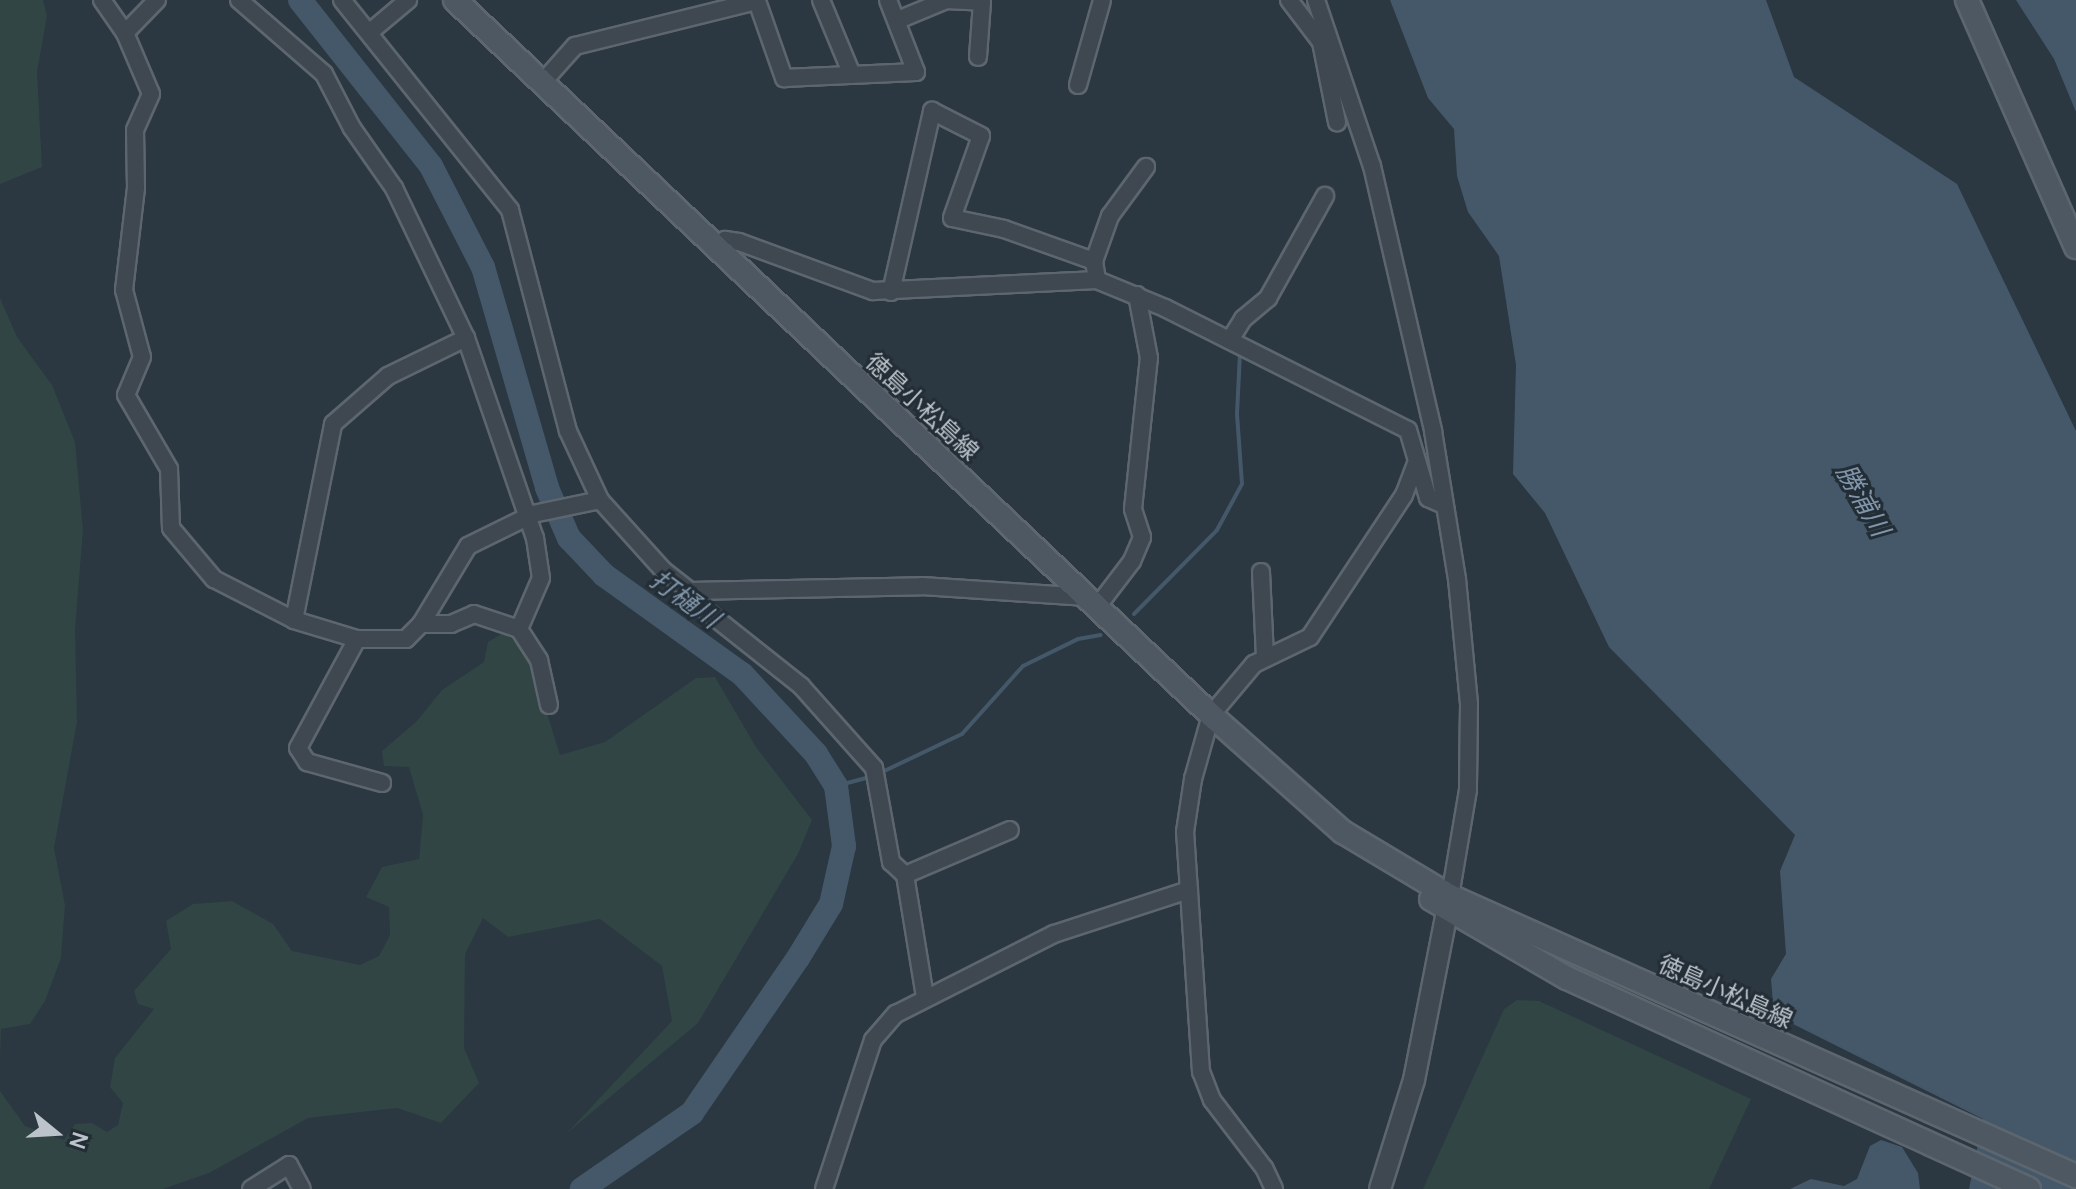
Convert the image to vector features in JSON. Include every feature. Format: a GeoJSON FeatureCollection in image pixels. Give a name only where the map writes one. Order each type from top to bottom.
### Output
{"type":"FeatureCollection","features":[{"type":"Feature","properties":{"kind":"main road","name":"徳島小松島線"},"geometry":{"type":"LineString","coordinates":[[455,0],[1211,715],[1360,844],[1567,978],[2029,1189]]}},
{"type":"Feature","properties":{"kind":"main road"},"geometry":{"type":"LineString","coordinates":[[1967,0],[2076,247]]}},
{"type":"Feature","properties":{"kind":"main road","name":"徳島小松島線"},"geometry":{"type":"LineString","coordinates":[[1477,918],[2076,1176]]}},
{"type":"Feature","properties":{"kind":"street"},"geometry":{"type":"LineString","coordinates":[[102,0],[125,33],[151,94],[135,130],[136,188],[124,290],[142,357],[126,395],[169,469],[167,514],[178,539],[214,579],[294,620],[357,639],[406,639],[421,624],[468,546],[531,515],[596,500]]}},
{"type":"Feature","properties":{"kind":"street"},"geometry":{"type":"LineString","coordinates":[[125,33],[157,0]]}},
{"type":"Feature","properties":{"kind":"street"},"geometry":{"type":"LineString","coordinates":[[239,0],[324,74],[352,128],[394,188],[466,338],[531,515],[541,578],[519,629]]}},
{"type":"Feature","properties":{"kind":"street"},"geometry":{"type":"LineString","coordinates":[[342,0],[510,210],[568,431],[596,500],[663,570],[690,591],[704,609],[801,686],[874,768],[891,862],[905,875],[925,997]]}},
{"type":"Feature","properties":{"kind":"street"},"geometry":{"type":"LineString","coordinates":[[370,32],[408,0]]}},
{"type":"Feature","properties":{"kind":"street"},"geometry":{"type":"LineString","coordinates":[[542,83],[575,46],[758,0],[784,78],[916,72],[888,0]]}},
{"type":"Feature","properties":{"kind":"street"},"geometry":{"type":"LineString","coordinates":[[821,0],[852,75]]}},
{"type":"Feature","properties":{"kind":"street"},"geometry":{"type":"LineString","coordinates":[[898,20],[946,0],[982,1],[978,57]]}},
{"type":"Feature","properties":{"kind":"street"},"geometry":{"type":"LineString","coordinates":[[1078,85],[1102,0]]}},
{"type":"Feature","properties":{"kind":"street"},"geometry":{"type":"LineString","coordinates":[[1289,0],[1326,40],[1337,122]]}},
{"type":"Feature","properties":{"kind":"street"},"geometry":{"type":"LineString","coordinates":[[1316,0],[1326,40],[1372,166],[1426,408],[1444,505],[1469,704],[1468,790],[1448,902],[1414,1080],[1380,1189]]}},
{"type":"Feature","properties":{"kind":"street"},"geometry":{"type":"LineString","coordinates":[[891,292],[932,111],[981,136],[952,218],[1004,229],[1094,261]]}},
{"type":"Feature","properties":{"kind":"street"},"geometry":{"type":"LineString","coordinates":[[1097,280],[1094,261],[1110,216],[1146,167]]}},
{"type":"Feature","properties":{"kind":"street"},"geometry":{"type":"LineString","coordinates":[[1230,340],[1243,319],[1268,298],[1325,196]]}},
{"type":"Feature","properties":{"kind":"street"},"geometry":{"type":"LineString","coordinates":[[718,248],[725,240],[739,242],[873,291],[1097,280],[1137,295],[1397,423],[1416,442]]}},
{"type":"Feature","properties":{"kind":"street"},"geometry":{"type":"LineString","coordinates":[[690,591],[922,586],[1092,602],[1132,561],[1142,537],[1133,509],[1149,358],[1137,295]]}},
{"type":"Feature","properties":{"kind":"street"},"geometry":{"type":"LineString","coordinates":[[294,620],[333,424],[388,376],[466,338]]}},
{"type":"Feature","properties":{"kind":"street"},"geometry":{"type":"LineString","coordinates":[[1426,408],[1416,442],[1417,461],[1428,498],[1444,505]]}},
{"type":"Feature","properties":{"kind":"street"},"geometry":{"type":"LineString","coordinates":[[1274,1189],[1264,1168],[1212,1100],[1201,1072],[1187,816],[1211,715],[1238,679],[1265,656],[1300,643],[1327,616],[1404,495],[1417,461]]}},
{"type":"Feature","properties":{"kind":"street"},"geometry":{"type":"LineString","coordinates":[[1261,572],[1265,656]]}},
{"type":"Feature","properties":{"kind":"street"},"geometry":{"type":"LineString","coordinates":[[421,624],[451,624],[474,614],[519,629],[539,660],[549,705]]}},
{"type":"Feature","properties":{"kind":"street"},"geometry":{"type":"LineString","coordinates":[[357,639],[298,748],[307,762],[382,783]]}},
{"type":"Feature","properties":{"kind":"street"},"geometry":{"type":"LineString","coordinates":[[905,875],[1010,830]]}},
{"type":"Feature","properties":{"kind":"street"},"geometry":{"type":"LineString","coordinates":[[824,1189],[873,1040],[896,1014],[1054,934],[1189,890]]}},
{"type":"Feature","properties":{"kind":"street"},"geometry":{"type":"LineString","coordinates":[[251,1189],[289,1165],[302,1189]]}},
{"type":"Feature","properties":{"kind":"green space"},"geometry":{"type":"Polygon","coordinates":[[[0,0],[43,0],[47,16],[37,72],[42,167],[0,184],[0,0]]]}},
{"type":"Feature","properties":{"kind":"green space"},"geometry":{"type":"Polygon","coordinates":[[[0,298],[17,337],[52,385],[75,442],[83,530],[75,630],[77,722],[54,848],[65,905],[61,958],[45,1001],[30,1024],[1,1029],[0,1060],[0,298]]]}},
{"type":"Feature","properties":{"kind":"green space"},"geometry":{"type":"Polygon","coordinates":[[[503,633],[527,649],[560,755],[605,742],[696,678],[715,677],[756,747],[812,820],[798,854],[698,1023],[566,1134],[672,1021],[662,966],[600,919],[508,937],[483,918],[465,954],[464,1048],[479,1083],[441,1123],[397,1108],[308,1118],[209,1173],[163,1189],[0,1189],[0,1091],[25,1126],[64,1140],[75,1124],[92,1123],[107,1132],[118,1125],[123,1103],[110,1087],[115,1058],[154,1009],[138,1004],[134,991],[171,949],[166,921],[193,904],[232,901],[273,924],[292,951],[360,965],[379,956],[390,935],[389,907],[366,897],[382,867],[419,859],[423,815],[409,767],[384,766],[382,751],[416,722],[442,690],[484,662],[488,642],[503,633]]]}},
{"type":"Feature","properties":{"kind":"green space"},"geometry":{"type":"Polygon","coordinates":[[[1517,1000],[1539,1001],[1751,1099],[1709,1189],[1423,1189],[1504,1009],[1517,1000]]]}},
{"type":"Feature","properties":{"kind":"water","name":"勝浦川"},"geometry":{"type":"Polygon","coordinates":[[[1390,0],[1766,0],[1794,77],[1957,184],[2076,431],[2076,1189],[1969,1189],[1983,1119],[1789,1022],[1773,1004],[1771,979],[1786,954],[1780,871],[1795,835],[1609,647],[1545,513],[1513,474],[1516,365],[1499,256],[1468,212],[1457,176],[1454,129],[1428,98],[1390,0]]]}},
{"type":"Feature","properties":{"kind":"water"},"geometry":{"type":"Polygon","coordinates":[[[2016,0],[2076,0],[2076,112],[2054,59],[2016,0]]]}},
{"type":"Feature","properties":{"kind":"water"},"geometry":{"type":"Polygon","coordinates":[[[1881,1140],[1902,1147],[1918,1173],[1920,1189],[1790,1189],[1811,1179],[1844,1186],[1857,1179],[1870,1146],[1881,1140]]]}},
{"type":"Feature","properties":{"kind":"waterway","name":"打樋川"},"geometry":{"type":"LineString","coordinates":[[300,0],[431,166],[483,267],[547,488],[569,538],[604,575],[742,674],[816,754],[836,786],[844,846],[831,904],[798,958],[692,1113],[582,1189]]}},
{"type":"Feature","properties":{"kind":"waterway"},"geometry":{"type":"LineString","coordinates":[[1134,614],[1217,530],[1242,484],[1237,414],[1240,352]]}},
{"type":"Feature","properties":{"kind":"waterway"},"geometry":{"type":"LineString","coordinates":[[878,774],[962,734],[1023,666],[1078,639],[1101,635]]}},
{"type":"Feature","properties":{"kind":"waterway"},"geometry":{"type":"LineString","coordinates":[[836,786],[869,777]]}}]}
